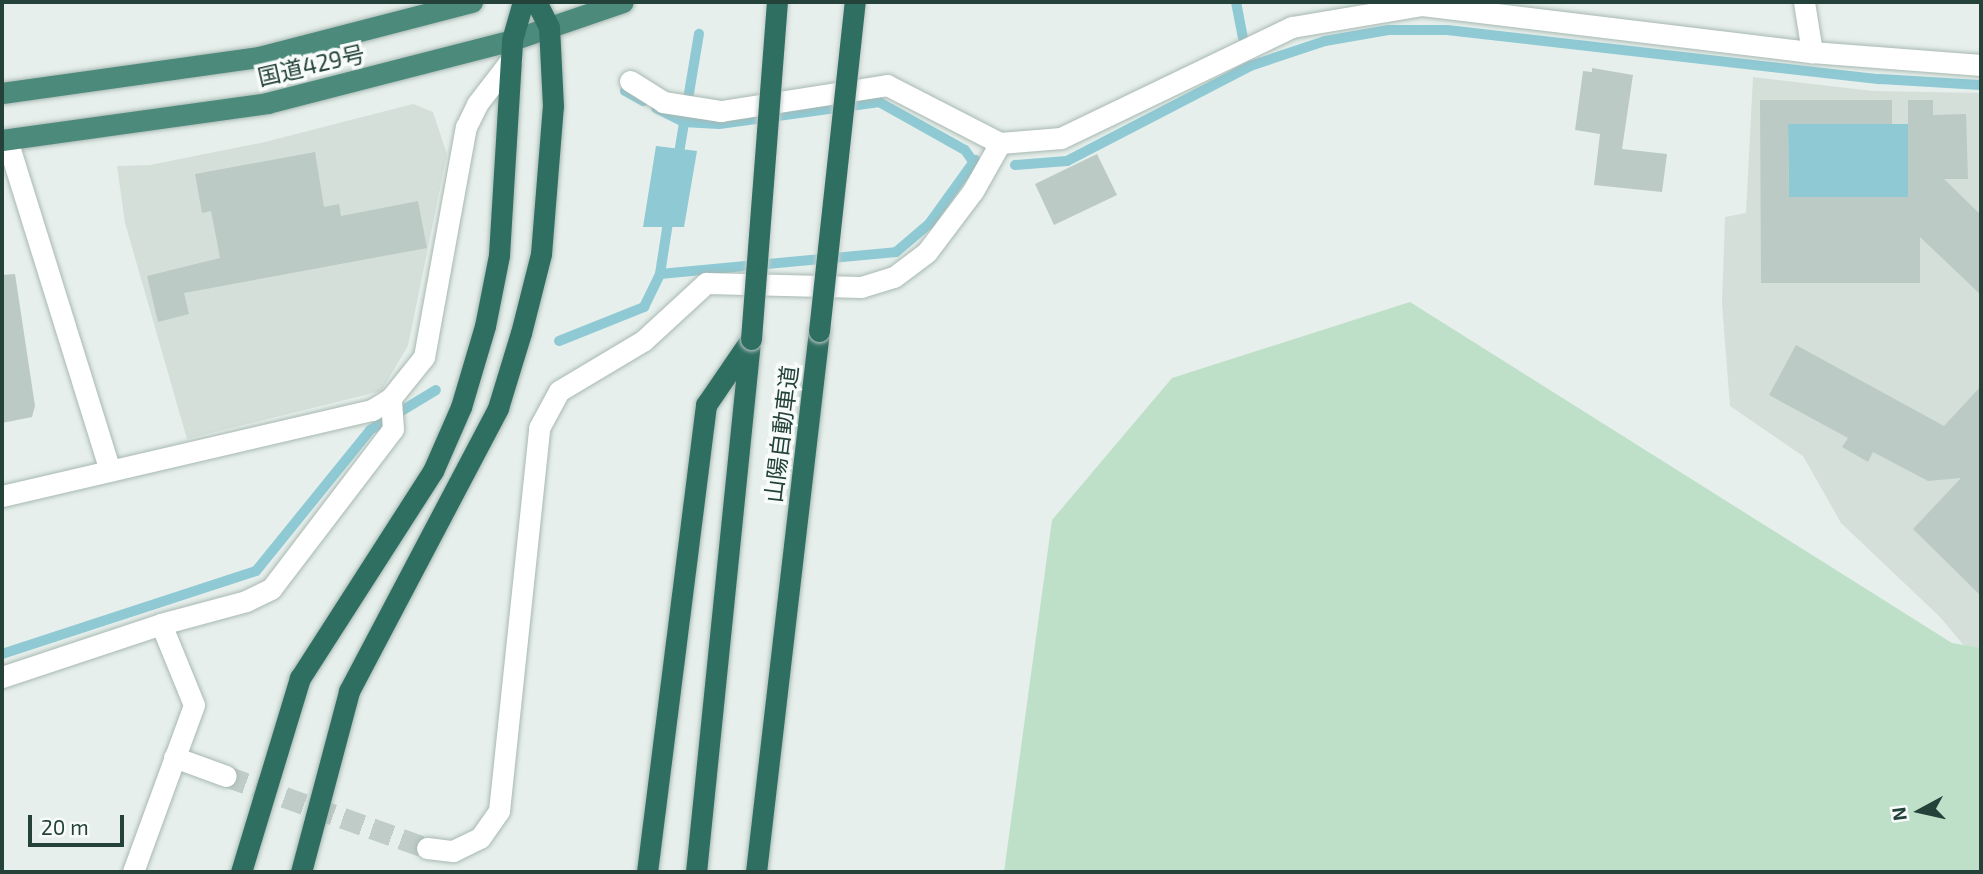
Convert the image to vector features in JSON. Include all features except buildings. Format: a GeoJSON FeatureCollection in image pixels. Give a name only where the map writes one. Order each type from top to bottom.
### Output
{"type":"FeatureCollection","features":[{"type":"Feature","properties":{"kind":"highway","name":"国道429号"},"geometry":{"type":"LineString","coordinates":[[2,93],[258,57],[472,2]]}},
{"type":"Feature","properties":{"kind":"highway"},"geometry":{"type":"LineString","coordinates":[[241,872],[300,678],[433,471],[461,407],[485,326],[499,255],[511,50],[523,2]]}},
{"type":"Feature","properties":{"kind":"highway"},"geometry":{"type":"LineString","coordinates":[[301,872],[349,691],[498,408],[521,334],[541,254],[553,106],[549,27],[536,2]]}},
{"type":"Feature","properties":{"kind":"highway","name":"国道429号"},"geometry":{"type":"LineString","coordinates":[[4,140],[267,103],[511,50],[549,27],[623,2]]}},
{"type":"Feature","properties":{"kind":"highway","name":"山陽自動車道"},"geometry":{"type":"LineString","coordinates":[[696,872],[751,338],[777,2]]}},
{"type":"Feature","properties":{"kind":"highway","name":"山陽自動車道"},"geometry":{"type":"LineString","coordinates":[[756,872],[855,2]]}},
{"type":"Feature","properties":{"kind":"highway"},"geometry":{"type":"LineString","coordinates":[[647,872],[706,405],[751,338]]}},
{"type":"Feature","properties":{"kind":"street"},"geometry":{"type":"LineString","coordinates":[[1804,2],[1812,52]]}},
{"type":"Feature","properties":{"kind":"street"},"geometry":{"type":"LineString","coordinates":[[630,81],[663,102],[721,111],[887,85],[999,143],[1061,138],[1292,27],[1422,5],[1812,52],[1981,65]]}},
{"type":"Feature","properties":{"kind":"street"},"geometry":{"type":"LineString","coordinates":[[2,677],[161,624],[246,601],[271,589],[353,486],[393,429],[393,408],[424,357],[466,127],[477,104],[511,50]]}},
{"type":"Feature","properties":{"kind":"street"},"geometry":{"type":"LineString","coordinates":[[4,140],[110,470]]}},
{"type":"Feature","properties":{"kind":"street"},"geometry":{"type":"LineString","coordinates":[[427,848],[453,851],[480,838],[499,811],[539,428],[559,391],[643,341],[706,283],[861,287],[894,276],[927,252],[973,191],[999,143]]}},
{"type":"Feature","properties":{"kind":"street"},"geometry":{"type":"LineString","coordinates":[[2,496],[372,410],[393,408]]}},
{"type":"Feature","properties":{"kind":"street"},"geometry":{"type":"LineString","coordinates":[[133,872],[194,705],[161,624]]}},
{"type":"Feature","properties":{"kind":"street"},"geometry":{"type":"LineString","coordinates":[[174,757],[226,776]]}},
{"type":"Feature","properties":{"kind":"shaded area"},"geometry":{"type":"Polygon","coordinates":[[[1753,77],[1873,91],[1981,93],[1981,666],[1940,617],[1841,523],[1803,456],[1730,406],[1722,304],[1725,217],[1746,213],[1753,77]]]}},
{"type":"Feature","properties":{"kind":"shaded area"},"geometry":{"type":"Polygon","coordinates":[[[413,104],[433,112],[447,154],[408,346],[381,391],[187,439],[125,223],[117,166],[150,165],[265,142],[413,104]]]}},
{"type":"Feature","properties":{"kind":"green space"},"geometry":{"type":"Polygon","coordinates":[[[1410,302],[1952,643],[1981,648],[1981,872],[1004,872],[1052,520],[1172,378],[1410,302]]]}},
{"type":"Feature","properties":{"kind":"water"},"geometry":{"type":"Polygon","coordinates":[[[1788,124],[1908,124],[1908,197],[1789,197],[1788,124]]]}},
{"type":"Feature","properties":{"kind":"water"},"geometry":{"type":"Polygon","coordinates":[[[656,146],[697,151],[684,227],[643,227],[656,146]]]}},
{"type":"Feature","properties":{"kind":"waterway"},"geometry":{"type":"LineString","coordinates":[[1236,2],[1243,37]]}},
{"type":"Feature","properties":{"kind":"waterway"},"geometry":{"type":"LineString","coordinates":[[1015,165],[1067,161],[1250,66],[1325,41],[1388,30],[1447,30],[1880,79],[1981,85]]}},
{"type":"Feature","properties":{"kind":"waterway"},"geometry":{"type":"LineString","coordinates":[[678,159],[699,34]]}},
{"type":"Feature","properties":{"kind":"waterway"},"geometry":{"type":"LineString","coordinates":[[625,91],[643,101]]}},
{"type":"Feature","properties":{"kind":"waterway"},"geometry":{"type":"LineString","coordinates":[[656,108],[683,122],[719,124],[879,102],[965,150],[972,160]]}},
{"type":"Feature","properties":{"kind":"waterway"},"geometry":{"type":"LineString","coordinates":[[559,341],[644,307],[660,274],[896,252],[929,224],[975,160]]}},
{"type":"Feature","properties":{"kind":"waterway"},"geometry":{"type":"LineString","coordinates":[[660,274],[669,216]]}},
{"type":"Feature","properties":{"kind":"waterway"},"geometry":{"type":"LineString","coordinates":[[2,654],[256,571],[370,430],[436,390]]}},
{"type":"Feature","properties":{"kind":"tunnel"},"geometry":{"type":"LineString","coordinates":[[226,776],[427,848]]}}]}
